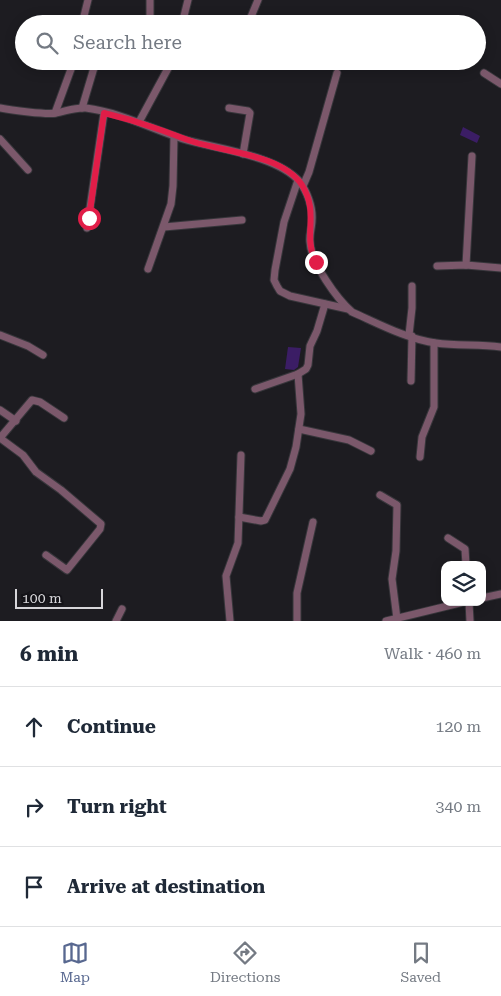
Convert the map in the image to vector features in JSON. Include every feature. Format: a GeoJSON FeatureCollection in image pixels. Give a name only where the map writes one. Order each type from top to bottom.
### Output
{"type":"FeatureCollection","features":[{"type":"Feature","properties":{"kind":"street"},"geometry":{"type":"LineString","coordinates":[[84,15],[88,0]]}},
{"type":"Feature","properties":{"kind":"street"},"geometry":{"type":"LineString","coordinates":[[150,0],[150,15]]}},
{"type":"Feature","properties":{"kind":"street"},"geometry":{"type":"LineString","coordinates":[[184,15],[188,0]]}},
{"type":"Feature","properties":{"kind":"street"},"geometry":{"type":"LineString","coordinates":[[252,15],[258,0]]}},
{"type":"Feature","properties":{"kind":"street"},"geometry":{"type":"LineString","coordinates":[[55,113],[71,70]]}},
{"type":"Feature","properties":{"kind":"street"},"geometry":{"type":"LineString","coordinates":[[82,108],[93,70]]}},
{"type":"Feature","properties":{"kind":"street"},"geometry":{"type":"LineString","coordinates":[[139,122],[167,70]]}},
{"type":"Feature","properties":{"kind":"street"},"geometry":{"type":"LineString","coordinates":[[303,186],[309,172],[337,73]]}},
{"type":"Feature","properties":{"kind":"street"},"geometry":{"type":"LineString","coordinates":[[484,73],[501,84]]}},
{"type":"Feature","properties":{"kind":"street"},"geometry":{"type":"LineString","coordinates":[[0,108],[55,113],[71,108],[82,108],[139,122],[195,143],[243,154],[281,168],[303,186],[312,214],[310,242],[312,254],[334,291],[352,312],[410,336],[434,343],[482,344],[501,347]]}},
{"type":"Feature","properties":{"kind":"street"},"geometry":{"type":"LineString","coordinates":[[229,108],[250,113],[243,154]]}},
{"type":"Feature","properties":{"kind":"street"},"geometry":{"type":"LineString","coordinates":[[88,228],[104,113]]}},
{"type":"Feature","properties":{"kind":"street"},"geometry":{"type":"LineString","coordinates":[[148,269],[164,227],[172,194],[174,136]]}},
{"type":"Feature","properties":{"kind":"street"},"geometry":{"type":"LineString","coordinates":[[0,139],[28,170]]}},
{"type":"Feature","properties":{"kind":"street"},"geometry":{"type":"LineString","coordinates":[[466,265],[472,156]]}},
{"type":"Feature","properties":{"kind":"street"},"geometry":{"type":"LineString","coordinates":[[298,180],[284,222],[274,280],[280,291],[290,296],[349,309]]}},
{"type":"Feature","properties":{"kind":"street"},"geometry":{"type":"LineString","coordinates":[[164,227],[242,220]]}},
{"type":"Feature","properties":{"kind":"street"},"geometry":{"type":"LineString","coordinates":[[437,266],[466,265],[501,268]]}},
{"type":"Feature","properties":{"kind":"street"},"geometry":{"type":"LineString","coordinates":[[411,381],[412,286]]}},
{"type":"Feature","properties":{"kind":"street"},"geometry":{"type":"LineString","coordinates":[[255,389],[302,373],[308,365],[310,346],[317,331],[325,304]]}},
{"type":"Feature","properties":{"kind":"street"},"geometry":{"type":"LineString","coordinates":[[0,336],[28,346],[43,355]]}},
{"type":"Feature","properties":{"kind":"street"},"geometry":{"type":"LineString","coordinates":[[420,457],[422,437],[434,407],[434,343]]}},
{"type":"Feature","properties":{"kind":"street"},"geometry":{"type":"LineString","coordinates":[[239,517],[261,521],[268,518],[290,469],[301,414],[298,374]]}},
{"type":"Feature","properties":{"kind":"street"},"geometry":{"type":"LineString","coordinates":[[46,555],[67,570],[101,526],[99,522],[36,472],[23,455],[0,438],[34,400],[64,418]]}},
{"type":"Feature","properties":{"kind":"street"},"geometry":{"type":"LineString","coordinates":[[0,410],[16,420]]}},
{"type":"Feature","properties":{"kind":"street"},"geometry":{"type":"LineString","coordinates":[[299,429],[349,440],[371,451]]}},
{"type":"Feature","properties":{"kind":"street"},"geometry":{"type":"LineString","coordinates":[[230,621],[226,576],[228,567],[238,548],[241,455]]}},
{"type":"Feature","properties":{"kind":"street"},"geometry":{"type":"LineString","coordinates":[[380,495],[397,504],[396,551],[392,580],[398,619]]}},
{"type":"Feature","properties":{"kind":"street"},"geometry":{"type":"LineString","coordinates":[[297,621],[297,593],[313,522]]}},
{"type":"Feature","properties":{"kind":"street"},"geometry":{"type":"LineString","coordinates":[[448,538],[465,549],[466,561]]}},
{"type":"Feature","properties":{"kind":"street"},"geometry":{"type":"LineString","coordinates":[[486,597],[501,594]]}},
{"type":"Feature","properties":{"kind":"street"},"geometry":{"type":"LineString","coordinates":[[386,621],[448,606]]}},
{"type":"Feature","properties":{"kind":"street"},"geometry":{"type":"LineString","coordinates":[[468,606],[470,621]]}},
{"type":"Feature","properties":{"kind":"street"},"geometry":{"type":"LineString","coordinates":[[116,621],[122,609]]}},
{"type":"Feature","properties":{"kind":"building"},"geometry":{"type":"Polygon","coordinates":[[[463,127],[480,136],[477,143],[460,135],[463,127]]]}},
{"type":"Feature","properties":{"kind":"building"},"geometry":{"type":"Polygon","coordinates":[[[288,347],[301,348],[298,367],[294,370],[285,369],[288,347]]]}},
{"type":"Feature","properties":{"kind":"route"},"geometry":{"type":"LineString","coordinates":[[89,218],[104,113],[139,122],[195,143],[270,162],[291,173],[303,186],[311,207],[310,242],[312,254],[316,262]]}}]}
